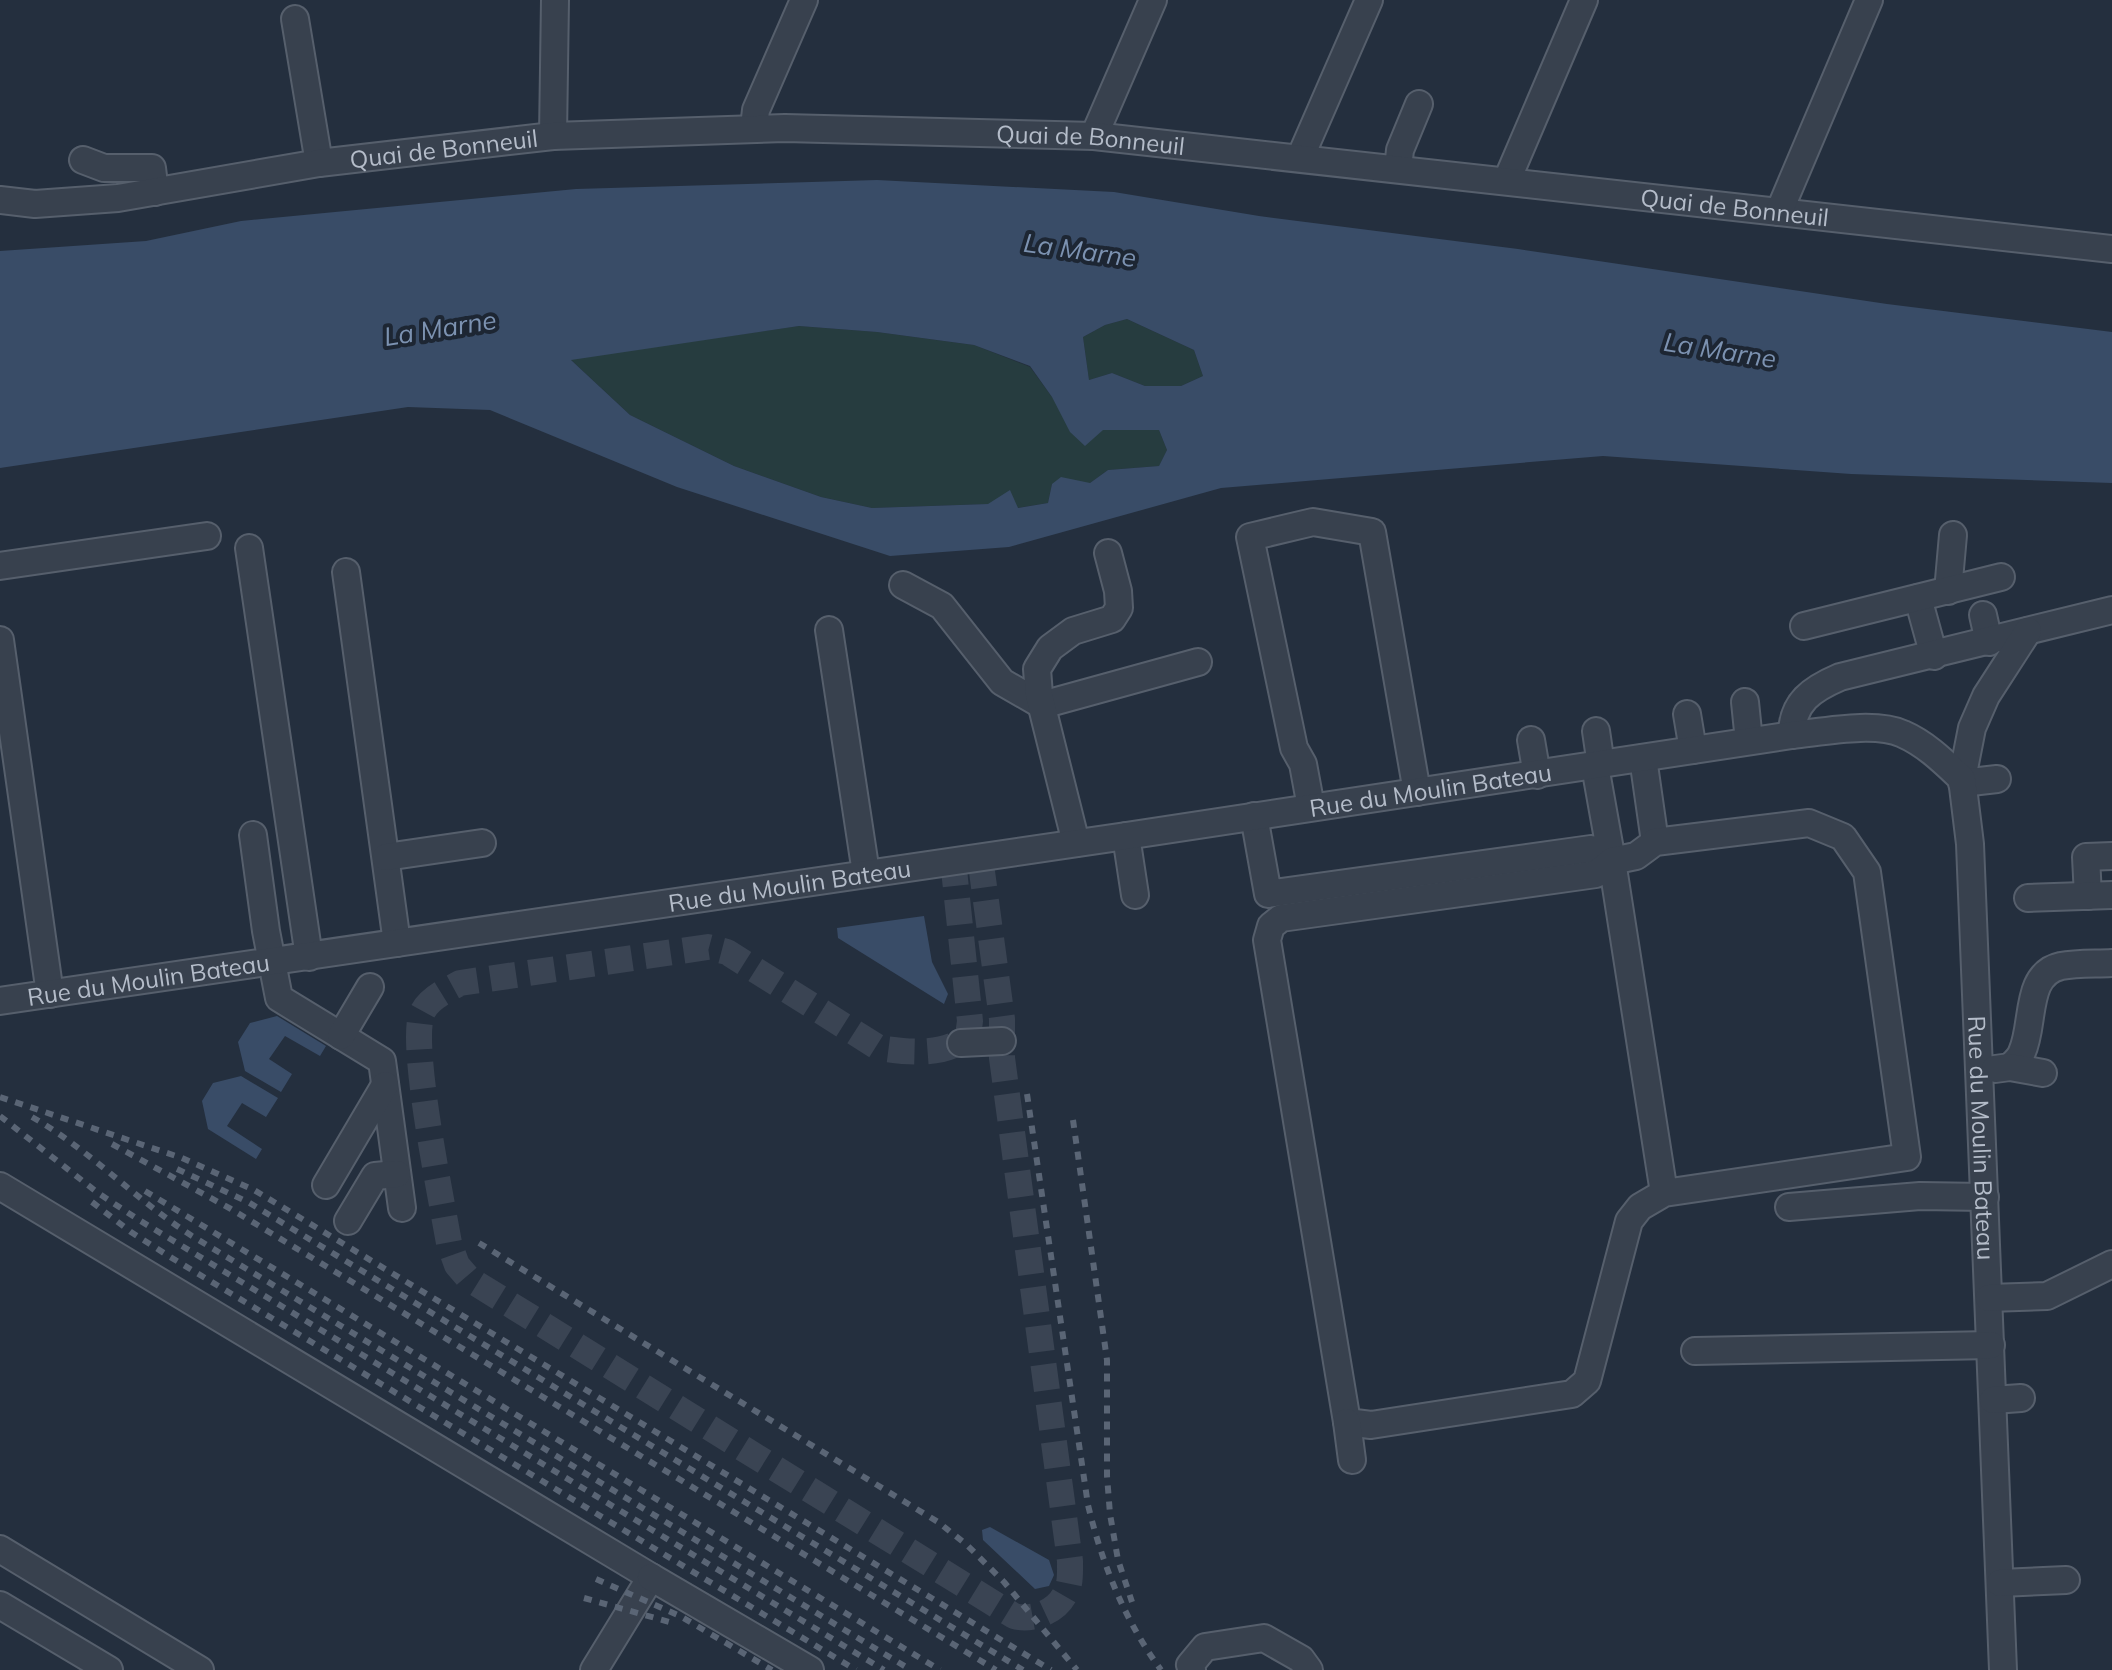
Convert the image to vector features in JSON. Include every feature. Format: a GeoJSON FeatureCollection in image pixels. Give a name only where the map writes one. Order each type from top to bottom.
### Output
{"type":"FeatureCollection","features":[{"type":"Feature","properties":{"kind":"street"},"geometry":{"type":"LineString","coordinates":[[553,136],[555,0]]}},
{"type":"Feature","properties":{"kind":"street"},"geometry":{"type":"LineString","coordinates":[[754,127],[756,110],[804,0]]}},
{"type":"Feature","properties":{"kind":"street"},"geometry":{"type":"LineString","coordinates":[[1094,136],[1153,0]]}},
{"type":"Feature","properties":{"kind":"street"},"geometry":{"type":"LineString","coordinates":[[1300,158],[1369,0]]}},
{"type":"Feature","properties":{"kind":"street"},"geometry":{"type":"LineString","coordinates":[[1507,180],[1584,0]]}},
{"type":"Feature","properties":{"kind":"street"},"geometry":{"type":"LineString","coordinates":[[1779,212],[1869,0]]}},
{"type":"Feature","properties":{"kind":"street"},"geometry":{"type":"LineString","coordinates":[[295,19],[319,163]]}},
{"type":"Feature","properties":{"kind":"street"},"geometry":{"type":"LineString","coordinates":[[1398,169],[1400,150],[1419,104]]}},
{"type":"Feature","properties":{"kind":"street","name":"Quai de Bonneuil"},"geometry":{"type":"LineString","coordinates":[[0,200],[35,204],[70,202],[155,192],[319,163],[553,136],[754,127],[1094,136],[2112,249]]}},
{"type":"Feature","properties":{"kind":"street"},"geometry":{"type":"LineString","coordinates":[[83,160],[104,168],[152,168],[155,192]]}},
{"type":"Feature","properties":{"kind":"street","name":"Quai de Bonneuil"},"geometry":{"type":"LineString","coordinates":[[0,182],[70,202]]}},
{"type":"Feature","properties":{"kind":"street"},"geometry":{"type":"LineString","coordinates":[[1311,807],[1303,764],[1294,748],[1250,537],[1313,522],[1372,532],[1417,792]]}},
{"type":"Feature","properties":{"kind":"street"},"geometry":{"type":"LineString","coordinates":[[1948,591],[1953,535]]}},
{"type":"Feature","properties":{"kind":"street"},"geometry":{"type":"LineString","coordinates":[[0,566],[207,536]]}},
{"type":"Feature","properties":{"kind":"street"},"geometry":{"type":"LineString","coordinates":[[249,548],[309,957]]}},
{"type":"Feature","properties":{"kind":"street"},"geometry":{"type":"LineString","coordinates":[[1076,843],[1042,705],[1037,669],[1050,648],[1073,631],[1112,619],[1119,608],[1108,553]]}},
{"type":"Feature","properties":{"kind":"street"},"geometry":{"type":"LineString","coordinates":[[346,572],[397,943]]}},
{"type":"Feature","properties":{"kind":"street"},"geometry":{"type":"LineString","coordinates":[[1804,626],[2001,577]]}},
{"type":"Feature","properties":{"kind":"street"},"geometry":{"type":"LineString","coordinates":[[903,585],[942,606],[1002,682],[1042,705],[1198,662]]}},
{"type":"Feature","properties":{"kind":"street"},"geometry":{"type":"LineString","coordinates":[[1918,598],[1934,656]]}},
{"type":"Feature","properties":{"kind":"street"},"geometry":{"type":"LineString","coordinates":[[1792,735],[1793,713],[1821,685],[1840,677],[2112,610]]}},
{"type":"Feature","properties":{"kind":"street"},"geometry":{"type":"LineString","coordinates":[[1983,615],[1989,642]]}},
{"type":"Feature","properties":{"kind":"street"},"geometry":{"type":"LineString","coordinates":[[829,630],[866,873]]}},
{"type":"Feature","properties":{"kind":"street"},"geometry":{"type":"LineString","coordinates":[[1997,779],[1962,781],[1972,728],[1986,696],[2028,631]]}},
{"type":"Feature","properties":{"kind":"street"},"geometry":{"type":"LineString","coordinates":[[0,640],[50,994]]}},
{"type":"Feature","properties":{"kind":"street"},"geometry":{"type":"LineString","coordinates":[[1745,702],[1749,741]]}},
{"type":"Feature","properties":{"kind":"street"},"geometry":{"type":"LineString","coordinates":[[1687,714],[1693,750]]}},
{"type":"Feature","properties":{"kind":"street","name":"Rue du Moulin Bateau"},"geometry":{"type":"LineString","coordinates":[[0,1001],[1126,836],[1237,810],[1311,807],[1792,735],[1871,728],[1900,732],[1923,745],[1962,781],[1972,873],[2003,1670]]}},
{"type":"Feature","properties":{"kind":"street"},"geometry":{"type":"LineString","coordinates":[[1596,731],[1612,861],[1664,1193]]}},
{"type":"Feature","properties":{"kind":"street"},"geometry":{"type":"LineString","coordinates":[[1531,740],[1537,775]]}},
{"type":"Feature","properties":{"kind":"street"},"geometry":{"type":"LineString","coordinates":[[1643,758],[1655,842]]}},
{"type":"Feature","properties":{"kind":"street"},"geometry":{"type":"LineString","coordinates":[[1237,810],[1268,894],[1271,926],[1267,940],[1352,1460]]}},
{"type":"Feature","properties":{"kind":"street"},"geometry":{"type":"LineString","coordinates":[[1271,926],[1281,918],[1596,874],[1612,861],[1636,856],[1655,842],[1809,823],[1843,837],[1867,872],[1907,1157],[1664,1193],[1640,1207],[1629,1221],[1587,1381],[1572,1394],[1371,1425],[1347,1422]]}},
{"type":"Feature","properties":{"kind":"street"},"geometry":{"type":"LineString","coordinates":[[253,835],[279,998],[382,1061],[402,1208]]}},
{"type":"Feature","properties":{"kind":"street"},"geometry":{"type":"LineString","coordinates":[[1126,836],[1135,895]]}},
{"type":"Feature","properties":{"kind":"street"},"geometry":{"type":"LineString","coordinates":[[386,857],[482,843]]}},
{"type":"Feature","properties":{"kind":"street"},"geometry":{"type":"LineString","coordinates":[[1268,894],[1591,849],[1612,861]]}},
{"type":"Feature","properties":{"kind":"street"},"geometry":{"type":"LineString","coordinates":[[2028,898],[2100,895],[2086,857],[2112,856]]}},
{"type":"Feature","properties":{"kind":"street"},"geometry":{"type":"LineString","coordinates":[[2010,1067],[2022,1053],[2036,986],[2042,975],[2060,966],[2112,963]]}},
{"type":"Feature","properties":{"kind":"street"},"geometry":{"type":"LineString","coordinates":[[341,1036],[370,987]]}},
{"type":"Feature","properties":{"kind":"street"},"geometry":{"type":"LineString","coordinates":[[961,1043],[1002,1041]]}},
{"type":"Feature","properties":{"kind":"street"},"geometry":{"type":"LineString","coordinates":[[1980,1071],[2010,1067],[2043,1073]]}},
{"type":"Feature","properties":{"kind":"street"},"geometry":{"type":"LineString","coordinates":[[326,1185],[385,1085]]}},
{"type":"Feature","properties":{"kind":"street"},"geometry":{"type":"LineString","coordinates":[[348,1221],[375,1176],[397,1174]]}},
{"type":"Feature","properties":{"kind":"street"},"geometry":{"type":"LineString","coordinates":[[0,1186],[810,1670]]}},
{"type":"Feature","properties":{"kind":"street"},"geometry":{"type":"LineString","coordinates":[[1789,1207],[1920,1196],[1985,1197]]}},
{"type":"Feature","properties":{"kind":"street"},"geometry":{"type":"LineString","coordinates":[[1989,1298],[2047,1296],[2112,1264]]}},
{"type":"Feature","properties":{"kind":"street"},"geometry":{"type":"LineString","coordinates":[[1695,1351],[1991,1345]]}},
{"type":"Feature","properties":{"kind":"street"},"geometry":{"type":"LineString","coordinates":[[1993,1400],[2021,1398]]}},
{"type":"Feature","properties":{"kind":"street"},"geometry":{"type":"LineString","coordinates":[[0,1549],[200,1670]]}},
{"type":"Feature","properties":{"kind":"street"},"geometry":{"type":"LineString","coordinates":[[594,1670],[651,1577]]}},
{"type":"Feature","properties":{"kind":"street"},"geometry":{"type":"LineString","coordinates":[[2000,1583],[2066,1580]]}},
{"type":"Feature","properties":{"kind":"street"},"geometry":{"type":"LineString","coordinates":[[0,1605],[109,1670]]}},
{"type":"Feature","properties":{"kind":"street"},"geometry":{"type":"LineString","coordinates":[[1192,1670],[1190,1665],[1205,1647],[1264,1638],[1301,1659],[1309,1670]]}},
{"type":"Feature","properties":{"kind":"green space"},"geometry":{"type":"Polygon","coordinates":[[[1127,319],[1194,350],[1203,376],[1181,386],[1145,386],[1112,373],[1089,380],[1083,337],[1105,325],[1127,319]]]}},
{"type":"Feature","properties":{"kind":"green space"},"geometry":{"type":"Polygon","coordinates":[[[799,326],[877,332],[974,345],[1030,367],[1052,397],[1103,430],[1159,430],[1167,450],[1159,466],[1108,470],[1090,483],[1052,484],[1048,503],[1017,508],[988,504],[872,508],[821,497],[734,466],[630,415],[570,359],[799,326]]]}},
{"type":"Feature","properties":{"kind":"water","name":"La Marne"},"geometry":{"type":"Polygon","coordinates":[[[877,180],[1114,192],[1259,216],[1518,249],[1887,304],[2112,332],[2112,483],[1851,474],[1603,456],[1221,488],[1009,547],[890,556],[677,487],[490,410],[408,407],[0,468],[0,251],[146,241],[241,221],[576,189],[877,180]],[[1127,319],[1105,325],[1083,337],[1089,380],[1112,373],[1145,386],[1181,386],[1203,376],[1194,350],[1127,319]],[[799,326],[571,360],[630,415],[734,466],[821,497],[872,508],[988,504],[1010,490],[1018,508],[1048,503],[1052,484],[1061,477],[1090,483],[1108,470],[1159,466],[1167,450],[1159,430],[1103,430],[1085,446],[1070,432],[1052,397],[1030,366],[974,345],[877,332],[799,326]]]}},
{"type":"Feature","properties":{"kind":"water"},"geometry":{"type":"Polygon","coordinates":[[[924,916],[932,962],[948,994],[944,1004],[838,938],[837,928],[924,916]]]}},
{"type":"Feature","properties":{"kind":"water"},"geometry":{"type":"Polygon","coordinates":[[[277,1016],[326,1046],[320,1056],[285,1036],[269,1059],[292,1074],[281,1092],[245,1071],[238,1042],[250,1023],[277,1016]]]}},
{"type":"Feature","properties":{"kind":"water"},"geometry":{"type":"Polygon","coordinates":[[[241,1076],[278,1098],[266,1117],[242,1103],[227,1126],[262,1149],[256,1159],[208,1129],[202,1101],[213,1083],[241,1076]]]}},
{"type":"Feature","properties":{"kind":"water"},"geometry":{"type":"Polygon","coordinates":[[[990,1527],[1049,1560],[1054,1575],[1049,1586],[1035,1589],[983,1540],[982,1530],[990,1527]]]}},
{"type":"Feature","properties":{"kind":"tunnel"},"geometry":{"type":"LineString","coordinates":[[953,860],[970,1021],[968,1036],[958,1043],[937,1050],[879,1048],[727,952],[708,947],[460,983],[433,999],[422,1013],[419,1030],[423,1089],[449,1243],[457,1265],[469,1279],[1014,1616],[1028,1617],[1043,1614],[1061,1600],[1070,1578],[1070,1561],[1002,1058],[1002,1019],[980,857]]}},
{"type":"Feature","properties":{"kind":"railway"},"geometry":{"type":"LineString","coordinates":[[1027,1094],[1088,1505],[1116,1591],[1136,1632],[1161,1670]]}},
{"type":"Feature","properties":{"kind":"railway"},"geometry":{"type":"LineString","coordinates":[[0,1097],[182,1158],[254,1190],[1051,1670]]}},
{"type":"Feature","properties":{"kind":"railway"},"geometry":{"type":"LineString","coordinates":[[0,1116],[98,1193],[139,1220],[884,1670]]}},
{"type":"Feature","properties":{"kind":"railway"},"geometry":{"type":"LineString","coordinates":[[32,1117],[74,1144],[192,1236],[911,1670]]}},
{"type":"Feature","properties":{"kind":"railway"},"geometry":{"type":"LineString","coordinates":[[1073,1120],[1107,1360],[1110,1514],[1118,1560],[1132,1602]]}},
{"type":"Feature","properties":{"kind":"railway"},"geometry":{"type":"LineString","coordinates":[[112,1144],[231,1209],[996,1670]]}},
{"type":"Feature","properties":{"kind":"railway"},"geometry":{"type":"LineString","coordinates":[[177,1169],[248,1202],[1023,1670]]}},
{"type":"Feature","properties":{"kind":"railway"},"geometry":{"type":"LineString","coordinates":[[145,1191],[940,1670]]}},
{"type":"Feature","properties":{"kind":"railway"},"geometry":{"type":"LineString","coordinates":[[92,1202],[167,1255],[856,1670]]}},
{"type":"Feature","properties":{"kind":"railway"},"geometry":{"type":"LineString","coordinates":[[479,1243],[938,1522],[967,1545],[1004,1582],[1077,1670]]}},
{"type":"Feature","properties":{"kind":"railway"},"geometry":{"type":"LineString","coordinates":[[596,1579],[680,1616],[772,1670]]}},
{"type":"Feature","properties":{"kind":"railway"},"geometry":{"type":"LineString","coordinates":[[584,1598],[673,1623]]}}]}
